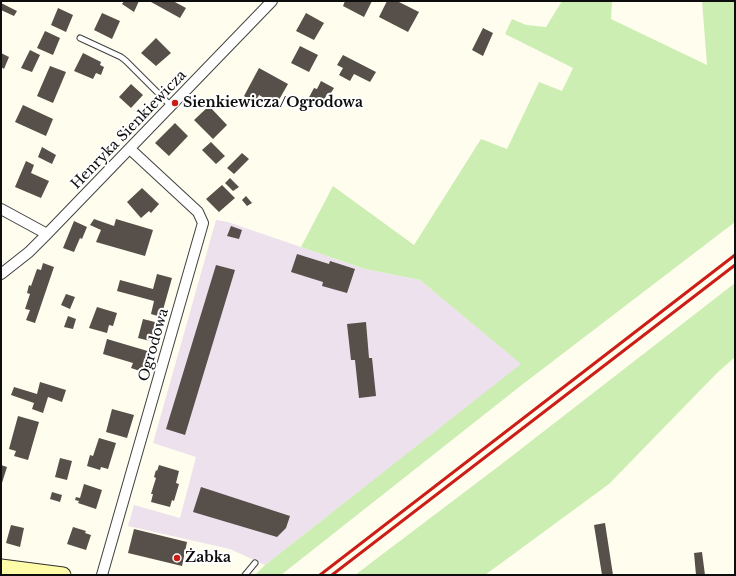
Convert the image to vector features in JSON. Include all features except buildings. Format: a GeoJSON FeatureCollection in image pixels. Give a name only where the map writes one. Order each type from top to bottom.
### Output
{"type":"FeatureCollection","features":[{"type":"Feature","properties":{"kind":"street","name":"Henryka Sienkiewicza"},"geometry":{"type":"LineString","coordinates":[[1,274],[29,252],[47,234],[172,106],[271,1]]}},
{"type":"Feature","properties":{"kind":"street","name":"Ogrodowa"},"geometry":{"type":"LineString","coordinates":[[102,575],[203,223],[198,212],[130,149]]}},
{"type":"Feature","properties":{"kind":"street"},"geometry":{"type":"LineString","coordinates":[[1,209],[47,234]]}},
{"type":"Feature","properties":{"kind":"street"},"geometry":{"type":"LineString","coordinates":[[1,566],[64,575]]}},
{"type":"Feature","properties":{"kind":"lane"},"geometry":{"type":"LineString","coordinates":[[80,38],[121,57],[172,106]]}},
{"type":"Feature","properties":{"kind":"lane"},"geometry":{"type":"LineString","coordinates":[[245,575],[255,563]]}},
{"type":"Feature","properties":{"kind":"shaded area"},"geometry":{"type":"Polygon","coordinates":[[[216,220],[228,222],[365,269],[420,280],[522,364],[265,565],[230,549],[128,526],[134,505],[180,518],[196,457],[153,443],[216,220]]]}},
{"type":"Feature","properties":{"kind":"green space"},"geometry":{"type":"Polygon","coordinates":[[[562,1],[612,1],[611,19],[707,65],[702,1],[735,1],[735,222],[523,384],[281,575],[255,575],[265,565],[521,364],[420,280],[365,269],[301,247],[333,186],[414,245],[481,139],[507,149],[539,82],[562,91],[573,68],[505,34],[512,19],[526,25],[546,27],[562,1]]]}},
{"type":"Feature","properties":{"kind":"green space"},"geometry":{"type":"Polygon","coordinates":[[[735,283],[735,357],[717,373],[609,484],[485,575],[355,575],[499,466],[735,283]]]}},
{"type":"Feature","properties":{"kind":"railway"},"geometry":{"type":"LineString","coordinates":[[320,575],[735,255]]}},
{"type":"Feature","properties":{"kind":"railway"},"geometry":{"type":"LineString","coordinates":[[332,575],[735,265]]}},
{"type":"Feature","properties":{"kind":"place","name":"Sienkiewicza/Ogrodowa"},"geometry":{"type":"Point","coordinates":[175,103]}},
{"type":"Feature","properties":{"kind":"place","name":"Żabka"},"geometry":{"type":"Point","coordinates":[177,558]}}]}
